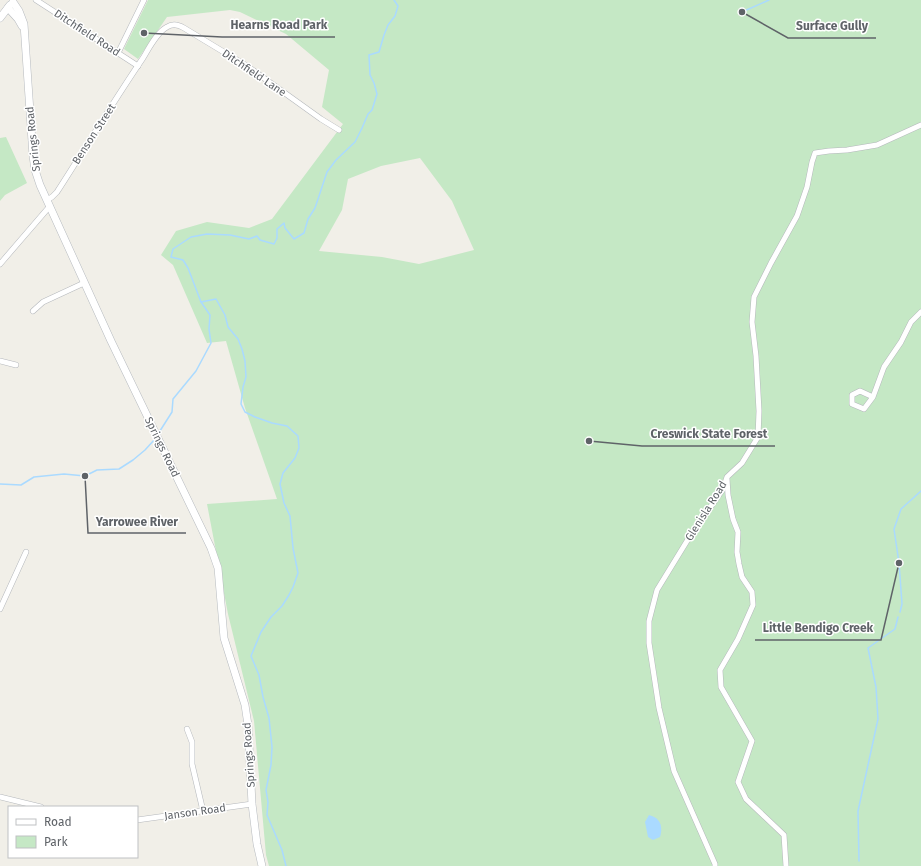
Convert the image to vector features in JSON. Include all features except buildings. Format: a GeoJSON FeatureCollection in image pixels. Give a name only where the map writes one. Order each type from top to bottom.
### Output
{"type":"FeatureCollection","features":[{"type":"Feature","properties":{"kind":"street","name":"Ditchfield Road"},"geometry":{"type":"LineString","coordinates":[[36,0],[138,66]]}},
{"type":"Feature","properties":{"kind":"street"},"geometry":{"type":"LineString","coordinates":[[118,53],[144,0]]}},
{"type":"Feature","properties":{"kind":"street"},"geometry":{"type":"LineString","coordinates":[[0,18],[14,1]]}},
{"type":"Feature","properties":{"kind":"street","name":"Springs Road"},"geometry":{"type":"LineString","coordinates":[[14,1],[24,22],[33,156],[35,170],[40,185],[150,423],[211,548],[216,563],[224,638],[244,704],[248,725],[252,804],[256,840],[262,866]]}},
{"type":"Feature","properties":{"kind":"street","name":"Springs Road"},"geometry":{"type":"LineString","coordinates":[[8,8],[20,22],[25,40]]}},
{"type":"Feature","properties":{"kind":"street","name":"Ditchfield Lane"},"geometry":{"type":"LineString","coordinates":[[138,66],[161,32],[170,25],[178,25],[247,66],[320,119],[338,130]]}},
{"type":"Feature","properties":{"kind":"street","name":"Benson Street"},"geometry":{"type":"LineString","coordinates":[[0,264],[38,218],[57,192],[138,66]]}},
{"type":"Feature","properties":{"kind":"street","name":"Glenisla Road"},"geometry":{"type":"LineString","coordinates":[[715,866],[716,864],[674,771],[659,708],[649,643],[649,621],[657,590],[687,541],[723,489],[727,476],[742,463],[758,437],[759,412],[756,356],[752,322],[754,297],[797,216],[807,187],[815,153],[877,145],[921,125]]}},
{"type":"Feature","properties":{"kind":"street"},"geometry":{"type":"LineString","coordinates":[[33,311],[43,302],[84,282]]}},
{"type":"Feature","properties":{"kind":"street"},"geometry":{"type":"LineString","coordinates":[[873,397],[884,367],[901,342],[911,322],[921,312]]}},
{"type":"Feature","properties":{"kind":"street"},"geometry":{"type":"LineString","coordinates":[[0,361],[16,365]]}},
{"type":"Feature","properties":{"kind":"street"},"geometry":{"type":"LineString","coordinates":[[727,476],[728,495],[733,519],[738,532],[737,552],[739,564],[742,577],[752,592],[753,605],[738,639],[720,670],[722,687],[752,741],[738,782],[746,799],[784,835],[786,866]]}},
{"type":"Feature","properties":{"kind":"street"},"geometry":{"type":"LineString","coordinates":[[0,609],[26,552]]}},
{"type":"Feature","properties":{"kind":"street"},"geometry":{"type":"LineString","coordinates":[[0,592],[7,594]]}},
{"type":"Feature","properties":{"kind":"street"},"geometry":{"type":"LineString","coordinates":[[187,729],[192,742],[191,762],[203,811]]}},
{"type":"Feature","properties":{"kind":"street"},"geometry":{"type":"LineString","coordinates":[[0,797],[37,806]]}},
{"type":"Feature","properties":{"kind":"street","name":"Janson Road"},"geometry":{"type":"LineString","coordinates":[[138,820],[252,804]]}},
{"type":"Feature","properties":{"kind":"green space"},"geometry":{"type":"Polygon","coordinates":[[[148,0],[921,0],[921,866],[269,866],[266,855],[254,721],[228,614],[207,504],[277,499],[245,408],[226,341],[207,343],[173,265],[161,255],[176,231],[207,222],[249,228],[272,219],[343,124],[322,107],[329,70],[286,34],[240,12],[230,10],[167,17],[138,59],[124,49],[148,0]],[[420,158],[381,166],[348,179],[342,210],[319,251],[382,257],[419,264],[474,250],[452,201],[420,158]]]}},
{"type":"Feature","properties":{"kind":"green space"},"geometry":{"type":"Polygon","coordinates":[[[6,137],[27,183],[5,195],[0,201],[0,138],[6,137]]]}},
{"type":"Feature","properties":{"kind":"water"},"geometry":{"type":"Polygon","coordinates":[[[649,815],[656,818],[661,826],[660,837],[653,840],[648,837],[645,822],[649,815]]]}},
{"type":"Feature","properties":{"kind":"waterway"},"geometry":{"type":"LineString","coordinates":[[158,434],[172,412],[173,399],[196,371],[211,343],[209,329],[210,315],[201,302],[188,268],[183,260],[171,257],[173,249],[191,237],[207,234],[230,235],[249,239],[257,236],[260,240],[274,244],[277,238],[277,229],[284,223],[285,228],[294,239],[304,233],[308,219],[315,208],[327,172],[336,160],[355,142],[368,114],[372,110],[377,94],[370,75],[369,55],[379,52],[388,25],[395,16],[398,6],[394,0]]}},
{"type":"Feature","properties":{"kind":"waterway"},"geometry":{"type":"LineString","coordinates":[[742,12],[769,0]]}},
{"type":"Feature","properties":{"kind":"waterway"},"geometry":{"type":"LineString","coordinates":[[201,302],[216,299],[225,315],[228,327],[238,339],[245,361],[246,377],[241,404],[245,412],[272,423],[287,426],[298,436],[299,448],[295,458],[283,473],[280,484],[284,503],[290,516],[293,548],[298,573],[289,595],[261,632],[251,656],[259,675],[269,718],[272,747],[271,765],[266,790],[268,802],[267,815],[282,850],[286,866]]}},
{"type":"Feature","properties":{"kind":"waterway"},"geometry":{"type":"LineString","coordinates":[[0,484],[21,485],[34,477],[64,474],[85,476],[97,470],[119,469],[133,460],[155,439]]}},
{"type":"Feature","properties":{"kind":"waterway"},"geometry":{"type":"LineString","coordinates":[[900,612],[902,604],[899,563],[894,529],[901,509],[921,491]]}},
{"type":"Feature","properties":{"kind":"waterway"},"geometry":{"type":"LineString","coordinates":[[859,861],[858,811],[878,719],[876,687],[868,648],[895,629],[898,617]]}},
{"type":"Feature","properties":{"kind":"place","name":"Surface Gully"},"geometry":{"type":"Point","coordinates":[742,12]}},
{"type":"Feature","properties":{"kind":"place","name":"Hearns Road Park"},"geometry":{"type":"Point","coordinates":[144,33]}},
{"type":"Feature","properties":{"kind":"place","name":"Creswick State Forest"},"geometry":{"type":"Point","coordinates":[589,441]}},
{"type":"Feature","properties":{"kind":"place","name":"Yarrowee River"},"geometry":{"type":"Point","coordinates":[85,476]}},
{"type":"Feature","properties":{"kind":"place","name":"Little Bendigo Creek"},"geometry":{"type":"Point","coordinates":[899,563]}}]}
